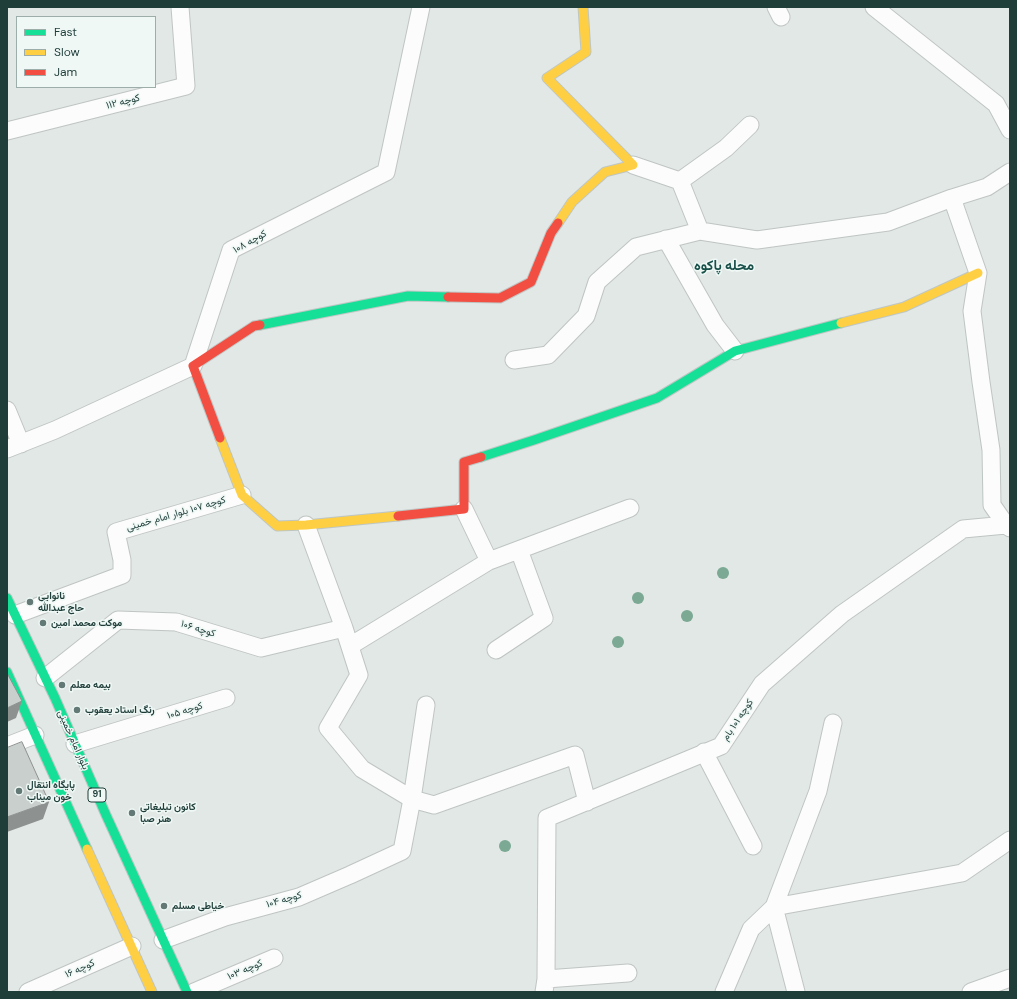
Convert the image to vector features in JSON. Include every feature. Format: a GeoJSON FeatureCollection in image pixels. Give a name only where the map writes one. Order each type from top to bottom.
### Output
{"type":"FeatureCollection","features":[{"type":"Feature","properties":{"kind":"street","name":"کوچه ۱۱۲"},"geometry":{"type":"LineString","coordinates":[[7,131],[186,86],[180,7]]}},
{"type":"Feature","properties":{"kind":"street","name":"کوچه ۱۰۸"},"geometry":{"type":"LineString","coordinates":[[193,366],[231,250],[386,172],[421,7]]}},
{"type":"Feature","properties":{"kind":"street"},"geometry":{"type":"LineString","coordinates":[[583,7],[586,52],[548,78],[633,165],[680,181],[700,231]]}},
{"type":"Feature","properties":{"kind":"street"},"geometry":{"type":"LineString","coordinates":[[874,7],[996,104],[1010,130]]}},
{"type":"Feature","properties":{"kind":"street"},"geometry":{"type":"LineString","coordinates":[[680,181],[726,148],[750,125]]}},
{"type":"Feature","properties":{"kind":"street"},"geometry":{"type":"LineString","coordinates":[[7,410],[14,446],[54,430],[193,366],[254,326],[408,296],[500,298],[531,282],[551,233],[572,202],[606,172],[633,165]]}},
{"type":"Feature","properties":{"kind":"street"},"geometry":{"type":"LineString","coordinates":[[514,360],[548,355],[586,316],[597,282],[636,246],[700,231],[757,240],[888,222],[952,198],[987,187],[1010,172]]}},
{"type":"Feature","properties":{"kind":"street"},"geometry":{"type":"LineString","coordinates":[[952,198],[978,273],[972,311],[991,450],[992,505],[1008,527]]}},
{"type":"Feature","properties":{"kind":"street"},"geometry":{"type":"LineString","coordinates":[[666,239],[715,325],[735,351]]}},
{"type":"Feature","properties":{"kind":"street"},"geometry":{"type":"LineString","coordinates":[[489,560],[464,509],[464,462],[657,398],[735,351],[904,307],[978,273]]}},
{"type":"Feature","properties":{"kind":"street"},"geometry":{"type":"LineString","coordinates":[[193,366],[242,495],[277,526],[306,525],[464,509]]}},
{"type":"Feature","properties":{"kind":"street","name":"کوچه ۱۰۷ بلوار امام خمینی"},"geometry":{"type":"LineString","coordinates":[[15,615],[122,575],[122,560],[116,532],[242,495]]}},
{"type":"Feature","properties":{"kind":"street"},"geometry":{"type":"LineString","coordinates":[[350,646],[489,560],[630,508]]}},
{"type":"Feature","properties":{"kind":"street"},"geometry":{"type":"LineString","coordinates":[[306,525],[344,628],[359,675],[328,728],[362,769],[412,799],[434,804],[575,755],[587,802]]}},
{"type":"Feature","properties":{"kind":"street","name":"کوچه ۱۰۱ بام"},"geometry":{"type":"LineString","coordinates":[[545,985],[548,818],[720,746],[762,684],[842,614],[963,529],[1008,527]]}},
{"type":"Feature","properties":{"kind":"street"},"geometry":{"type":"LineString","coordinates":[[496,650],[544,618],[519,550]]}},
{"type":"Feature","properties":{"kind":"street","name":"بلوار امام خمینی"},"geometry":{"type":"LineString","coordinates":[[7,598],[45,678],[187,992]]}},
{"type":"Feature","properties":{"kind":"street","name":"کوچه ۱۰۶"},"geometry":{"type":"LineString","coordinates":[[45,678],[118,620],[176,622],[261,648],[344,628]]}},
{"type":"Feature","properties":{"kind":"street"},"geometry":{"type":"LineString","coordinates":[[7,672],[152,992]]}},
{"type":"Feature","properties":{"kind":"street","name":"کوچه ۱۰۵"},"geometry":{"type":"LineString","coordinates":[[75,744],[226,698]]}},
{"type":"Feature","properties":{"kind":"street"},"geometry":{"type":"LineString","coordinates":[[412,799],[426,704]]}},
{"type":"Feature","properties":{"kind":"street"},"geometry":{"type":"LineString","coordinates":[[724,992],[751,930],[774,907],[818,791],[833,723]]}},
{"type":"Feature","properties":{"kind":"street"},"geometry":{"type":"LineString","coordinates":[[7,746],[36,734]]}},
{"type":"Feature","properties":{"kind":"street"},"geometry":{"type":"LineString","coordinates":[[704,752],[753,846]]}},
{"type":"Feature","properties":{"kind":"street","name":"کوچه ۱۰۴"},"geometry":{"type":"LineString","coordinates":[[163,940],[225,917],[299,897],[402,851],[412,799]]}},
{"type":"Feature","properties":{"kind":"street"},"geometry":{"type":"LineString","coordinates":[[774,907],[962,873],[1010,840]]}},
{"type":"Feature","properties":{"kind":"street"},"geometry":{"type":"LineString","coordinates":[[774,907],[796,992]]}},
{"type":"Feature","properties":{"kind":"street","name":"کوچه ۱۶"},"geometry":{"type":"LineString","coordinates":[[28,992],[132,946]]}},
{"type":"Feature","properties":{"kind":"street","name":"کوچه ۱۰۳"},"geometry":{"type":"LineString","coordinates":[[194,992],[274,958]]}},
{"type":"Feature","properties":{"kind":"street"},"geometry":{"type":"LineString","coordinates":[[545,985],[628,973]]}},
{"type":"Feature","properties":{"kind":"street"},"geometry":{"type":"LineString","coordinates":[[971,992],[1010,978]]}},
{"type":"Feature","properties":{"kind":"building"},"geometry":{"type":"Polygon","coordinates":[[[7,673],[22,701],[7,708],[7,673]]]}},
{"type":"Feature","properties":{"kind":"building"},"geometry":{"type":"Polygon","coordinates":[[[22,742],[49,802],[7,817],[7,748],[22,742]]]}},
{"type":"Feature","properties":{"kind":"traffic: fast"},"geometry":{"type":"LineString","coordinates":[[260,325],[408,296],[448,297]]}},
{"type":"Feature","properties":{"kind":"traffic: fast"},"geometry":{"type":"LineString","coordinates":[[481,457],[657,398],[735,351],[841,323]]}},
{"type":"Feature","properties":{"kind":"traffic: fast"},"geometry":{"type":"LineString","coordinates":[[7,598],[55,698],[106,815],[187,992]]}},
{"type":"Feature","properties":{"kind":"traffic: fast"},"geometry":{"type":"LineString","coordinates":[[7,672],[87,849]]}},
{"type":"Feature","properties":{"kind":"traffic: slow"},"geometry":{"type":"LineString","coordinates":[[558,223],[572,202],[605,172],[633,165],[547,78],[586,52],[583,7]]}},
{"type":"Feature","properties":{"kind":"traffic: slow"},"geometry":{"type":"LineString","coordinates":[[841,323],[904,307],[978,273]]}},
{"type":"Feature","properties":{"kind":"traffic: slow"},"geometry":{"type":"LineString","coordinates":[[220,438],[242,495],[277,526],[306,525],[398,516]]}},
{"type":"Feature","properties":{"kind":"traffic: slow"},"geometry":{"type":"LineString","coordinates":[[87,849],[152,992]]}},
{"type":"Feature","properties":{"kind":"traffic: jam"},"geometry":{"type":"LineString","coordinates":[[448,297],[500,298],[531,282],[551,233],[558,223]]}},
{"type":"Feature","properties":{"kind":"traffic: jam"},"geometry":{"type":"LineString","coordinates":[[220,438],[193,366],[254,326],[260,325]]}},
{"type":"Feature","properties":{"kind":"traffic: jam"},"geometry":{"type":"LineString","coordinates":[[398,516],[464,509],[464,462],[481,457]]}},
{"type":"Feature","properties":{"kind":"place","name":"نانوایی حاج عبدالله"},"geometry":{"type":"Point","coordinates":[30,602]}},
{"type":"Feature","properties":{"kind":"place","name":"موکت محمد امین"},"geometry":{"type":"Point","coordinates":[43,623]}},
{"type":"Feature","properties":{"kind":"place","name":"بیمه معلم"},"geometry":{"type":"Point","coordinates":[62,685]}},
{"type":"Feature","properties":{"kind":"place","name":"رنگ استاد یعقوب"},"geometry":{"type":"Point","coordinates":[77,710]}},
{"type":"Feature","properties":{"kind":"place","name":"پایگاه انتقال خون میناب"},"geometry":{"type":"Point","coordinates":[19,791]}},
{"type":"Feature","properties":{"kind":"place","name":"کانون تبلیغاتی هنر صبا"},"geometry":{"type":"Point","coordinates":[132,813]}},
{"type":"Feature","properties":{"kind":"place","name":"خیاطی مسلم"},"geometry":{"type":"Point","coordinates":[164,906]}},
{"type":"Feature","properties":{"kind":"district","name":"محله پاکوه"},"geometry":{"type":"Point","coordinates":[724,266]}}]}
